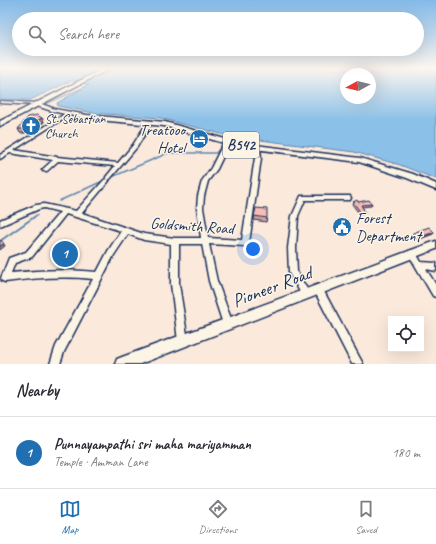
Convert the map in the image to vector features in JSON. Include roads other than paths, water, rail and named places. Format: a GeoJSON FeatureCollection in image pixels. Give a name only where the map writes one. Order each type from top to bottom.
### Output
{"type":"FeatureCollection","features":[{"type":"Feature","properties":{"kind":"highway"},"geometry":{"type":"LineString","coordinates":[[0,123],[40,105],[76,86]]}},
{"type":"Feature","properties":{"kind":"highway"},"geometry":{"type":"LineString","coordinates":[[0,123],[26,109],[40,105]]}},
{"type":"Feature","properties":{"kind":"main road","name":"B542"},"geometry":{"type":"LineString","coordinates":[[40,105],[70,114],[87,117],[150,122],[183,129],[227,142],[258,148],[360,160],[410,176],[436,187]]}},
{"type":"Feature","properties":{"kind":"main road","name":"Pioneer Road"},"geometry":{"type":"LineString","coordinates":[[122,364],[436,245]]}},
{"type":"Feature","properties":{"kind":"street"},"geometry":{"type":"LineString","coordinates":[[0,102],[40,105]]}},
{"type":"Feature","properties":{"kind":"street"},"geometry":{"type":"LineString","coordinates":[[20,104],[26,106],[26,109]]}},
{"type":"Feature","properties":{"kind":"street"},"geometry":{"type":"LineString","coordinates":[[0,157],[70,114]]}},
{"type":"Feature","properties":{"kind":"street"},"geometry":{"type":"LineString","coordinates":[[77,214],[135,146],[150,122]]}},
{"type":"Feature","properties":{"kind":"street"},"geometry":{"type":"LineString","coordinates":[[227,142],[214,169],[205,180],[200,196],[200,208],[213,281],[228,324]]}},
{"type":"Feature","properties":{"kind":"street","name":"Goldsmith Road"},"geometry":{"type":"LineString","coordinates":[[0,223],[38,207],[44,206],[77,214],[126,230],[144,238],[175,241],[245,243],[258,158],[258,148]]}},
{"type":"Feature","properties":{"kind":"street"},"geometry":{"type":"LineString","coordinates":[[10,151],[57,159],[119,165]]}},
{"type":"Feature","properties":{"kind":"street"},"geometry":{"type":"LineString","coordinates":[[45,170],[57,159]]}},
{"type":"Feature","properties":{"kind":"street"},"geometry":{"type":"LineString","coordinates":[[306,294],[293,273],[292,248],[295,216],[303,198],[348,198]]}},
{"type":"Feature","properties":{"kind":"street"},"geometry":{"type":"LineString","coordinates":[[64,212],[29,255],[12,261],[5,278],[47,273],[78,273],[98,276]]}},
{"type":"Feature","properties":{"kind":"street"},"geometry":{"type":"LineString","coordinates":[[55,364],[60,350],[98,276],[126,230]]}},
{"type":"Feature","properties":{"kind":"street"},"geometry":{"type":"LineString","coordinates":[[175,241],[175,284],[183,341]]}},
{"type":"Feature","properties":{"kind":"street"},"geometry":{"type":"LineString","coordinates":[[412,253],[436,292]]}},
{"type":"Feature","properties":{"kind":"street"},"geometry":{"type":"LineString","coordinates":[[420,265],[436,267]]}},
{"type":"Feature","properties":{"kind":"street"},"geometry":{"type":"LineString","coordinates":[[318,289],[358,364]]}},
{"type":"Feature","properties":{"kind":"water"},"geometry":{"type":"Polygon","coordinates":[[[0,86],[60,86],[30,100],[0,99],[0,86]]]}},
{"type":"Feature","properties":{"kind":"water"},"geometry":{"type":"Polygon","coordinates":[[[86,86],[340,86],[340,104],[376,104],[376,86],[436,86],[436,179],[400,165],[354,152],[229,136],[160,118],[94,113],[58,106],[57,103],[86,86]]]}},
{"type":"Feature","properties":{"kind":"waterway"},"geometry":{"type":"LineString","coordinates":[[0,127],[26,113],[87,86]]}},
{"type":"Feature","properties":{"kind":"waterway"},"geometry":{"type":"LineString","coordinates":[[226,140],[229,136]]}},
{"type":"Feature","properties":{"kind":"waterway"},"geometry":{"type":"LineString","coordinates":[[219,149],[223,144]]}},
{"type":"Feature","properties":{"kind":"waterway"},"geometry":{"type":"LineString","coordinates":[[112,177],[168,153],[216,153],[220,148]]}},
{"type":"Feature","properties":{"kind":"waterway"},"geometry":{"type":"LineString","coordinates":[[59,201],[105,180]]}},
{"type":"Feature","properties":{"kind":"waterway"},"geometry":{"type":"LineString","coordinates":[[0,241],[37,215]]}},
{"type":"Feature","properties":{"kind":"place","name":"St. Sebastian Church"},"geometry":{"type":"Point","coordinates":[31,126]}},
{"type":"Feature","properties":{"kind":"place","name":"Treatooo Hotel"},"geometry":{"type":"Point","coordinates":[199,139]}},
{"type":"Feature","properties":{"kind":"place","name":"Forest Department"},"geometry":{"type":"Point","coordinates":[342,227]}},
{"type":"Feature","properties":{"kind":"place","name":"Punnayampathi sri maha mariyamman"},"geometry":{"type":"Point","coordinates":[65,254]}}]}
